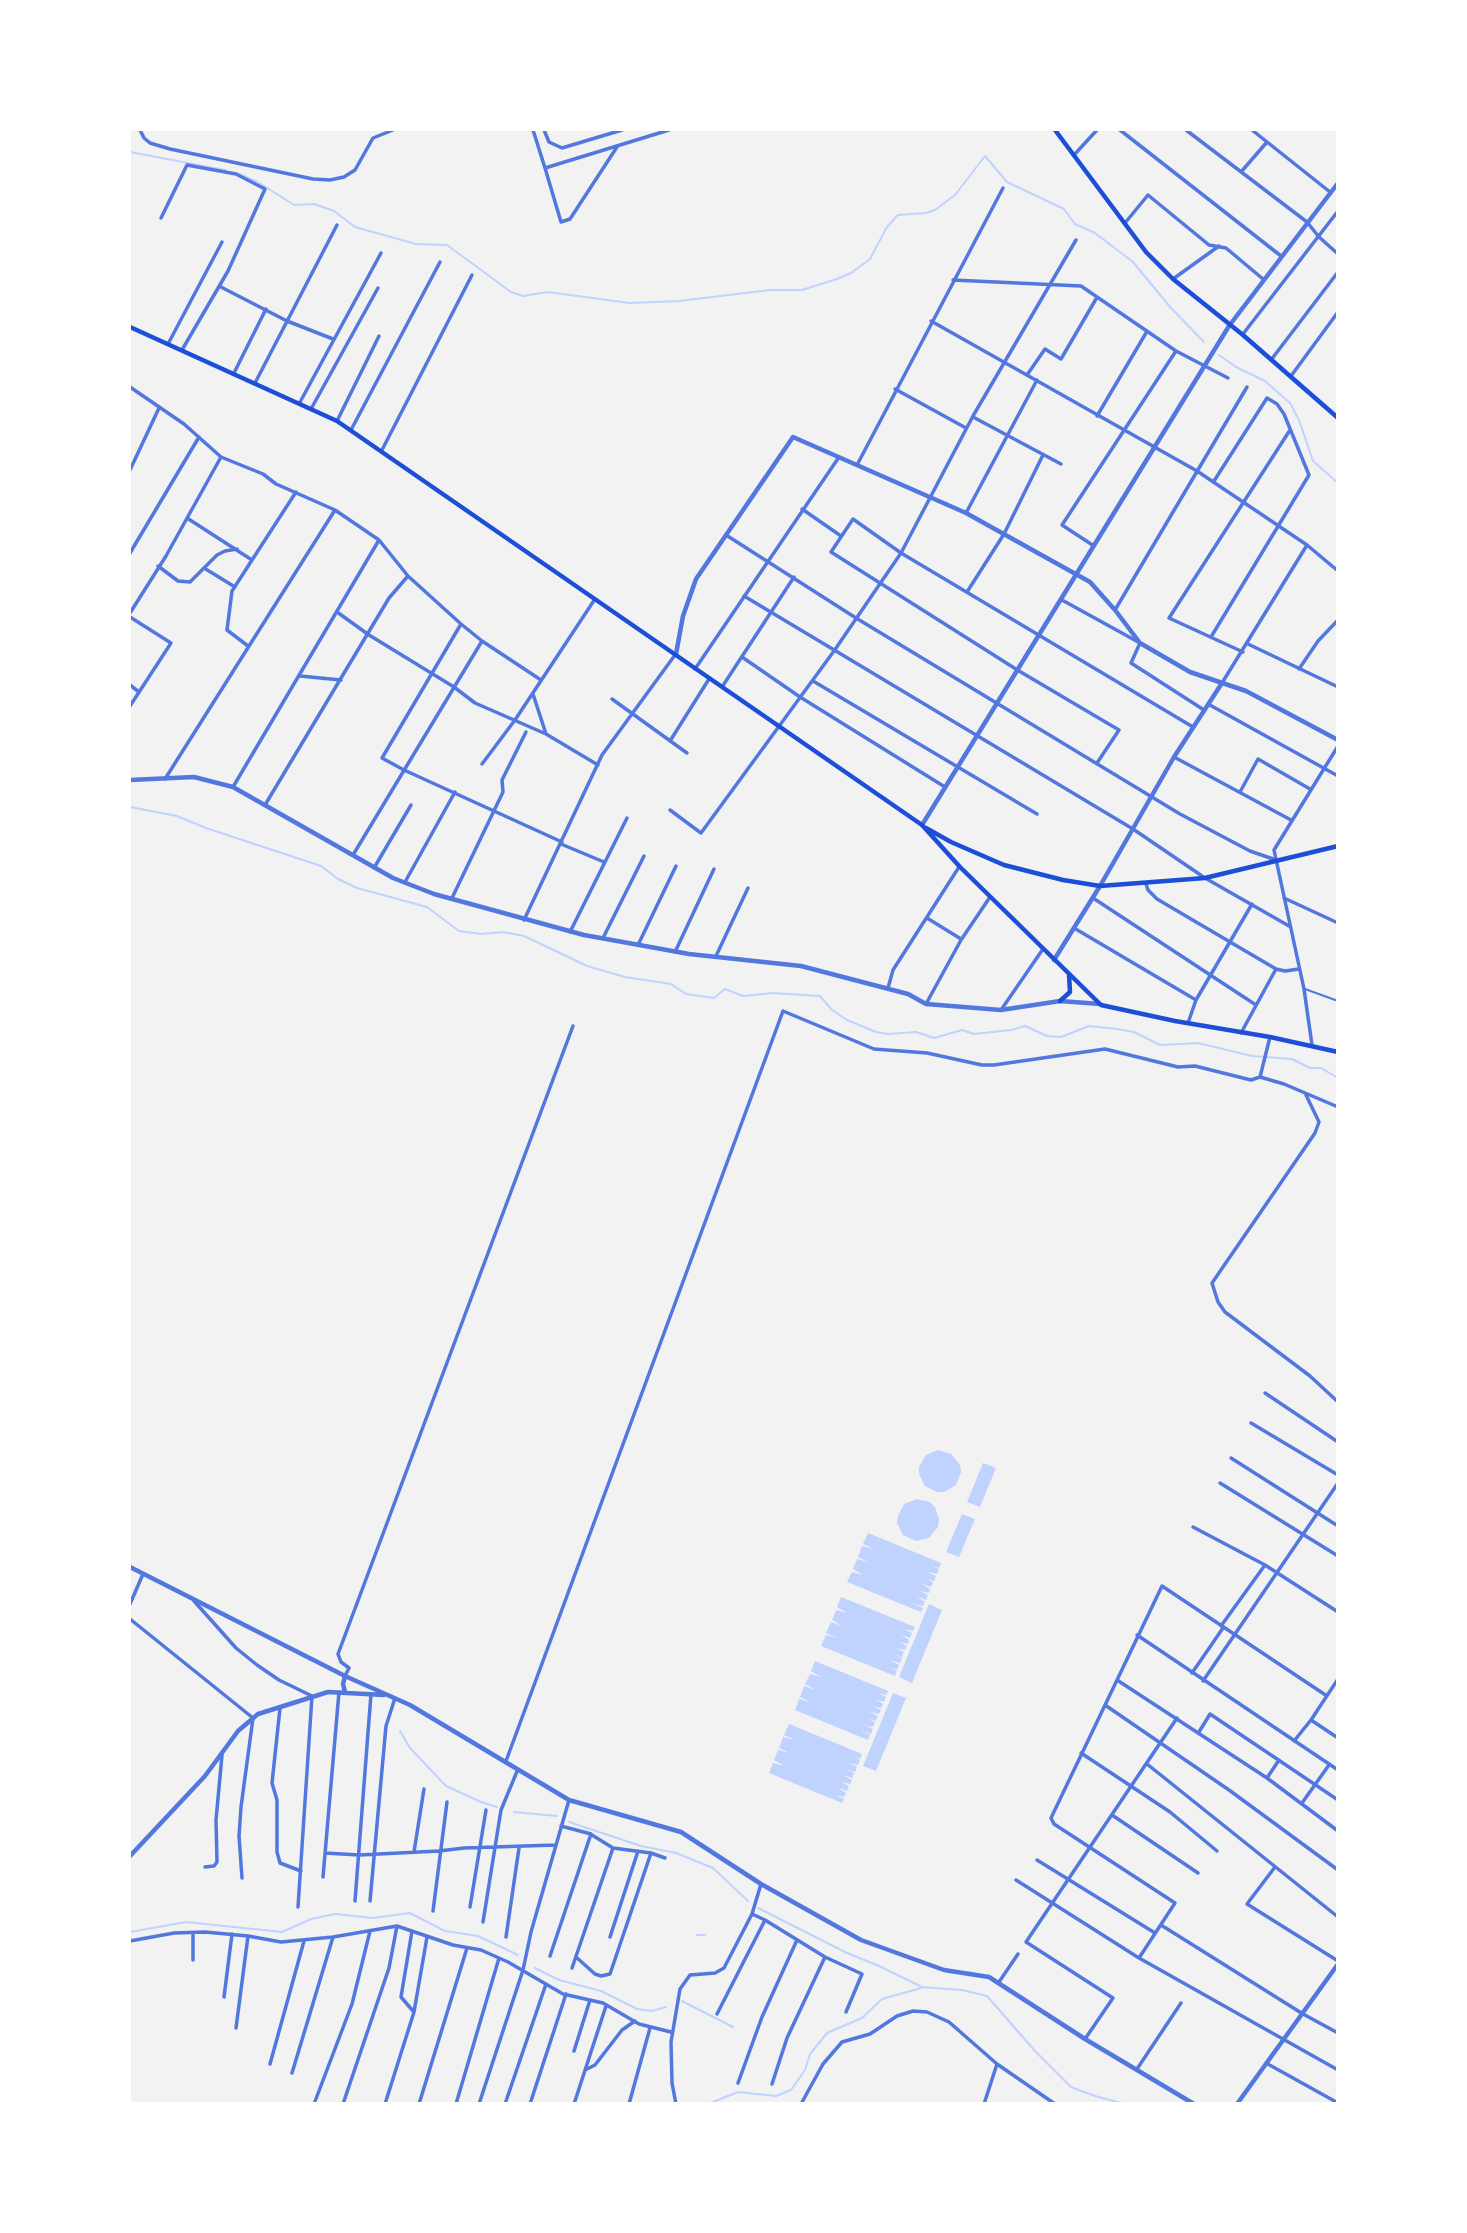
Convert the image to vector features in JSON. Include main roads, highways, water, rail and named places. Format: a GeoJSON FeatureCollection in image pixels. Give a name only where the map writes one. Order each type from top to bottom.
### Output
{"type":"FeatureCollection","features":[{"type":"Feature","properties":{"kind":"main road"},"geometry":{"type":"LineString","coordinates":[[1055,130],[1146,252],[1173,279],[1243,335],[1338,418]]}},
{"type":"Feature","properties":{"kind":"main road"},"geometry":{"type":"LineString","coordinates":[[130,327],[337,421],[922,825],[951,842],[1004,865],[1100,886],[1146,884],[1205,878],[1338,846]]}},
{"type":"Feature","properties":{"kind":"main road"},"geometry":{"type":"LineString","coordinates":[[922,825],[960,867],[1101,1004],[1338,1052]]}},
{"type":"Feature","properties":{"kind":"main road"},"geometry":{"type":"LineString","coordinates":[[1060,1001],[1070,992],[1068,974]]}},
{"type":"Feature","properties":{"kind":"water"},"geometry":{"type":"Polygon","coordinates":[[[938,1450],[951,1454],[960,1465],[961,1472],[956,1485],[944,1492],[937,1492],[925,1486],[919,1474],[919,1467],[926,1455],[938,1450]]]}},
{"type":"Feature","properties":{"kind":"water"},"geometry":{"type":"Polygon","coordinates":[[[983,1463],[996,1468],[980,1507],[967,1502],[983,1463]]]}},
{"type":"Feature","properties":{"kind":"water"},"geometry":{"type":"Polygon","coordinates":[[[917,1499],[930,1502],[935,1507],[939,1520],[938,1527],[929,1538],[916,1541],[903,1535],[897,1523],[904,1504],[917,1499]]]}},
{"type":"Feature","properties":{"kind":"water"},"geometry":{"type":"Polygon","coordinates":[[[962,1514],[975,1519],[959,1557],[946,1552],[962,1514]]]}},
{"type":"Feature","properties":{"kind":"water"},"geometry":{"type":"Polygon","coordinates":[[[868,1533],[941,1563],[939,1568],[930,1565],[939,1569],[937,1574],[927,1572],[936,1576],[934,1581],[925,1578],[933,1582],[931,1587],[922,1584],[930,1589],[929,1593],[920,1591],[928,1595],[926,1600],[917,1597],[925,1602],[923,1606],[914,1604],[923,1608],[921,1612],[847,1582],[852,1572],[863,1575],[853,1569],[857,1559],[868,1562],[858,1557],[862,1546],[874,1549],[863,1544],[868,1533]]]}},
{"type":"Feature","properties":{"kind":"water"},"geometry":{"type":"Polygon","coordinates":[[[841,1597],[915,1627],[913,1631],[904,1629],[912,1633],[910,1638],[901,1635],[909,1640],[908,1644],[899,1642],[907,1646],[905,1650],[896,1648],[904,1652],[902,1657],[894,1654],[902,1658],[900,1663],[890,1660],[899,1665],[897,1670],[888,1667],[897,1671],[895,1676],[821,1646],[826,1635],[837,1638],[826,1633],[831,1622],[842,1626],[832,1620],[836,1610],[847,1613],[837,1607],[841,1597]]]}},
{"type":"Feature","properties":{"kind":"water"},"geometry":{"type":"Polygon","coordinates":[[[929,1604],[942,1610],[912,1683],[899,1677],[929,1604]]]}},
{"type":"Feature","properties":{"kind":"water"},"geometry":{"type":"Polygon","coordinates":[[[815,1661],[888,1691],[886,1695],[877,1693],[886,1697],[884,1702],[875,1699],[883,1704],[881,1708],[872,1706],[881,1710],[879,1714],[869,1712],[878,1716],[876,1721],[867,1718],[875,1722],[873,1727],[864,1725],[873,1729],[871,1734],[862,1731],[870,1735],[868,1740],[795,1710],[799,1699],[810,1702],[800,1697],[804,1686],[816,1690],[805,1684],[810,1674],[821,1677],[811,1671],[815,1661]]]}},
{"type":"Feature","properties":{"kind":"water"},"geometry":{"type":"Polygon","coordinates":[[[893,1693],[906,1698],[876,1771],[863,1766],[893,1693]]]}},
{"type":"Feature","properties":{"kind":"water"},"geometry":{"type":"Polygon","coordinates":[[[789,1724],[862,1754],[860,1759],[851,1756],[860,1760],[858,1765],[848,1763],[857,1767],[855,1772],[846,1769],[854,1773],[852,1778],[843,1775],[852,1780],[850,1784],[841,1782],[849,1786],[847,1791],[838,1788],[846,1793],[844,1797],[835,1795],[844,1799],[842,1803],[769,1773],[773,1763],[784,1766],[774,1760],[778,1750],[790,1753],[779,1748],[783,1737],[795,1740],[784,1735],[789,1724]]]}},
{"type":"Feature","properties":{"kind":"waterway"},"geometry":{"type":"LineString","coordinates":[[130,152],[225,170]]}},
{"type":"Feature","properties":{"kind":"waterway"},"geometry":{"type":"LineString","coordinates":[[237,173],[258,182],[294,205],[314,204],[334,211],[355,227],[416,244],[447,245],[511,292],[523,296],[548,292],[629,303],[679,301],[770,290],[802,290],[837,279],[851,273],[870,259],[887,227],[898,215],[935,210],[955,195],[985,156],[1007,182],[1064,209],[1075,224],[1095,233],[1133,262],[1171,308],[1204,342]]}},
{"type":"Feature","properties":{"kind":"waterway"},"geometry":{"type":"LineString","coordinates":[[1219,355],[1265,381],[1290,403],[1313,461],[1338,483]]}},
{"type":"Feature","properties":{"kind":"waterway"},"geometry":{"type":"LineString","coordinates":[[130,807],[177,816],[321,866],[338,879],[357,888],[427,907],[459,931],[481,934],[503,932],[524,936],[587,966],[625,977],[671,984],[686,994],[714,998],[725,989],[743,996],[773,993],[820,996],[832,1010],[847,1020],[876,1032],[916,1032],[934,1038],[962,1030],[974,1034],[1025,1026],[1047,1036],[1061,1037],[1089,1026],[1117,1029],[1134,1032],[1160,1045],[1198,1043],[1252,1056],[1292,1059],[1310,1068],[1321,1068],[1338,1078]]}},
{"type":"Feature","properties":{"kind":"waterway"},"geometry":{"type":"LineString","coordinates":[[400,1731],[410,1748],[446,1786],[497,1807]]}},
{"type":"Feature","properties":{"kind":"waterway"},"geometry":{"type":"LineString","coordinates":[[514,1812],[557,1816]]}},
{"type":"Feature","properties":{"kind":"waterway"},"geometry":{"type":"LineString","coordinates":[[569,1822],[641,1846],[676,1853],[713,1868],[748,1901]]}},
{"type":"Feature","properties":{"kind":"waterway"},"geometry":{"type":"LineString","coordinates":[[758,1908],[922,1987],[962,1990],[987,1996],[1071,2087],[1125,2104]]}},
{"type":"Feature","properties":{"kind":"waterway"},"geometry":{"type":"LineString","coordinates":[[130,1932],[186,1922],[282,1932],[311,1919],[335,1914],[373,1918],[410,1913],[445,1931],[478,1936],[518,1955]]}},
{"type":"Feature","properties":{"kind":"waterway"},"geometry":{"type":"LineString","coordinates":[[697,1935],[705,1935]]}},
{"type":"Feature","properties":{"kind":"waterway"},"geometry":{"type":"LineString","coordinates":[[535,1968],[559,1980],[601,1991],[637,2009],[652,2011],[666,2007]]}},
{"type":"Feature","properties":{"kind":"waterway"},"geometry":{"type":"LineString","coordinates":[[708,2104],[738,2092],[776,2096],[791,2090],[805,2070],[810,2054],[827,2033],[862,2018],[882,1999],[921,1988]]}},
{"type":"Feature","properties":{"kind":"waterway"},"geometry":{"type":"LineString","coordinates":[[682,2001],[733,2027]]}}]}
